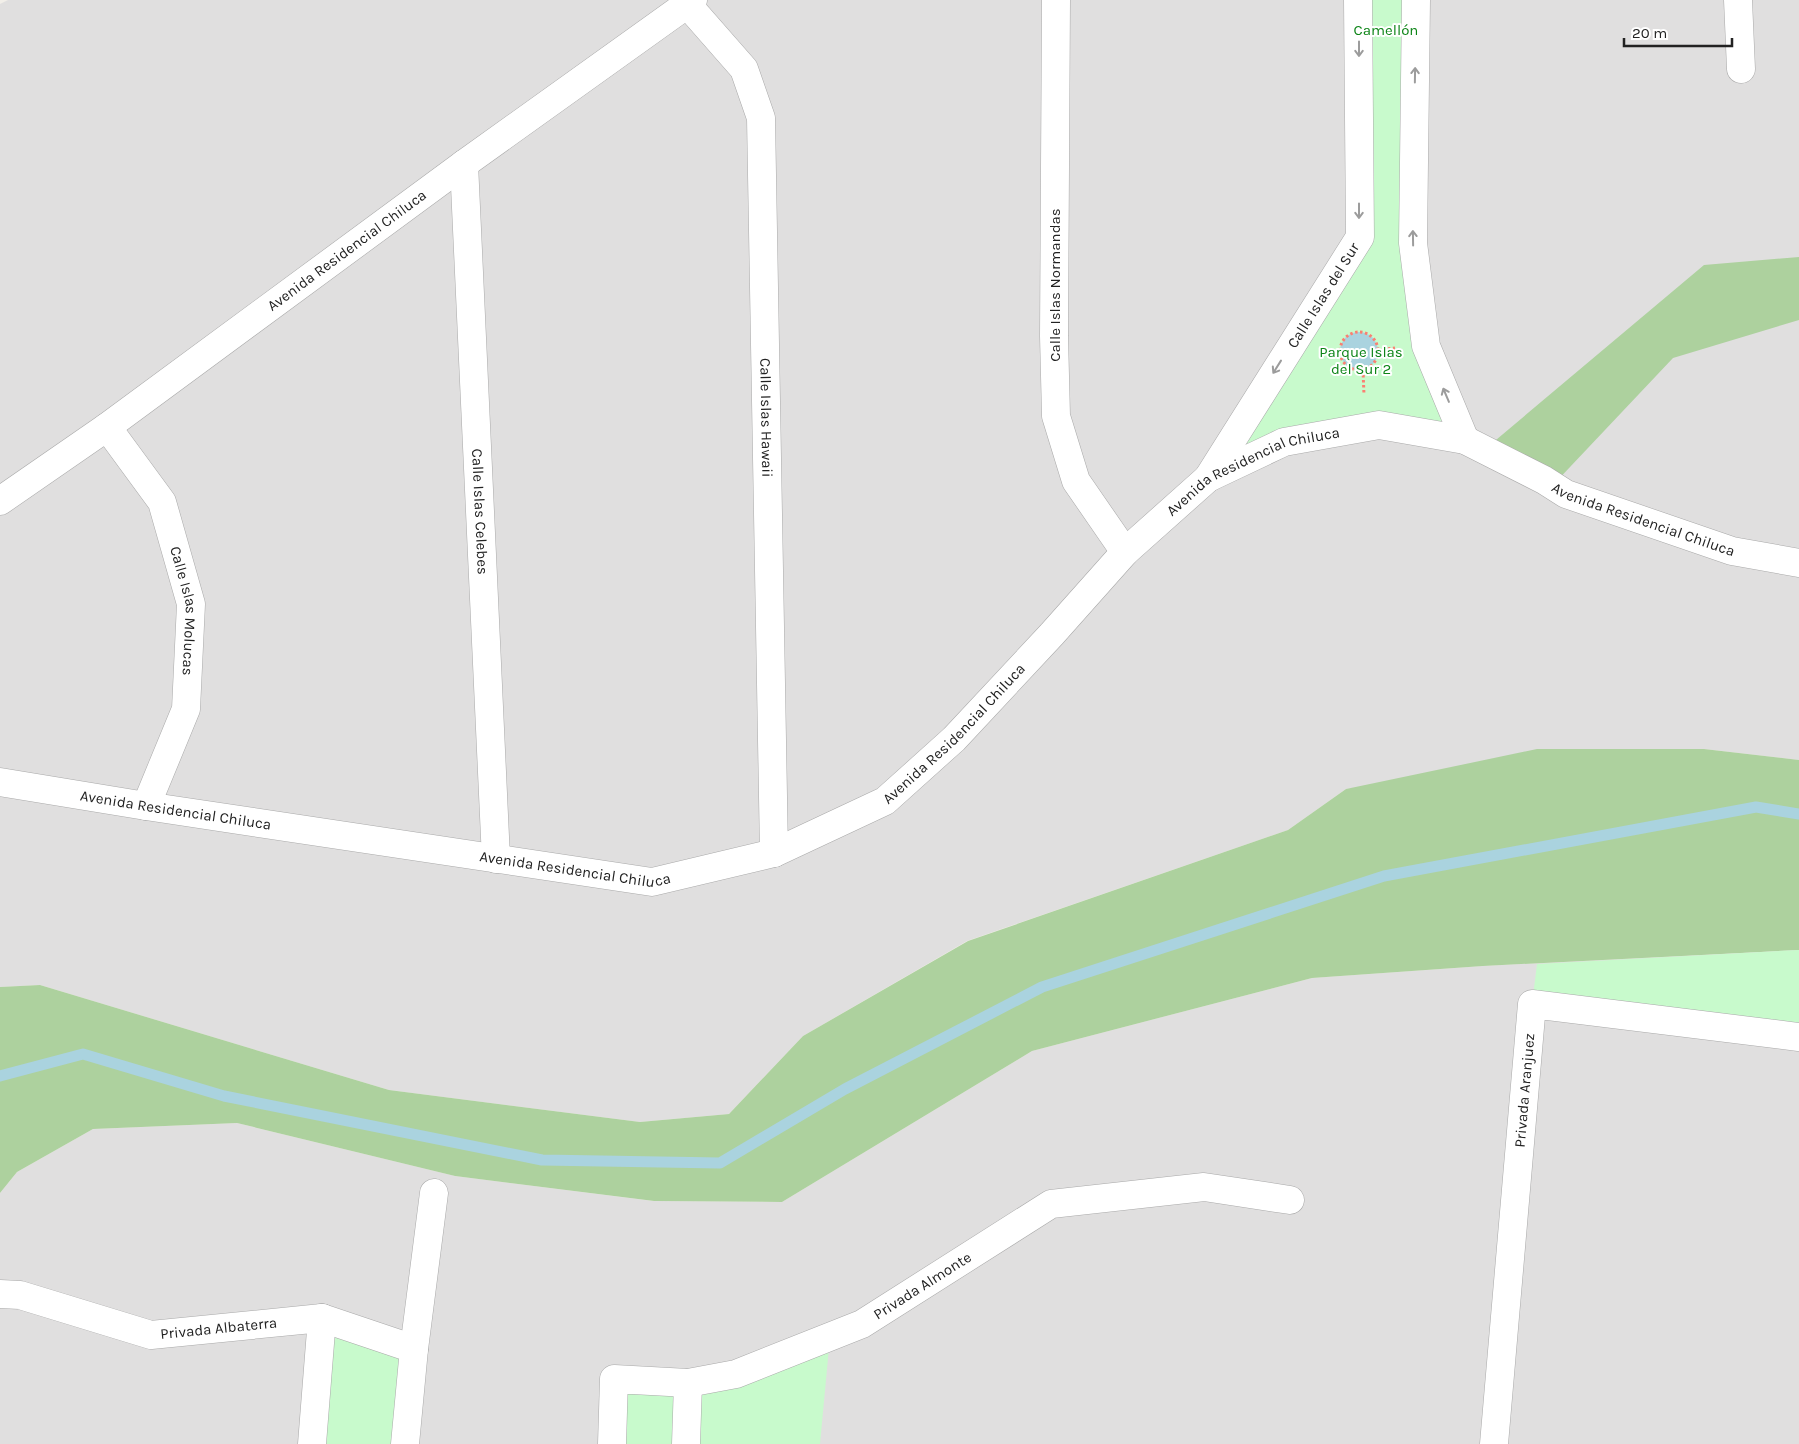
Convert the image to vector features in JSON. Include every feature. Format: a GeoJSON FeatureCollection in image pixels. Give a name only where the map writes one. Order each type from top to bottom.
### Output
{"type":"FeatureCollection","features":[{"type":"Feature","properties":{"kind":"street","name":"Calle Islas Normandas"},"geometry":{"type":"LineString","coordinates":[[1056,0],[1054,336],[1056,416],[1076,481],[1125,552]]}},
{"type":"Feature","properties":{"kind":"street","name":"Calle Islas del Sur"},"geometry":{"type":"LineString","coordinates":[[1208,478],[1360,237],[1358,0]]}},
{"type":"Feature","properties":{"kind":"street"},"geometry":{"type":"LineString","coordinates":[[1416,0],[1413,243],[1426,346],[1465,440]]}},
{"type":"Feature","properties":{"kind":"street"},"geometry":{"type":"LineString","coordinates":[[1738,0],[1741,70]]}},
{"type":"Feature","properties":{"kind":"street","name":"Avenida Residencial Chiluca"},"geometry":{"type":"LineString","coordinates":[[0,501],[107,427],[464,164],[690,2]]}},
{"type":"Feature","properties":{"kind":"street","name":"Calle Islas Hawaii"},"geometry":{"type":"LineString","coordinates":[[690,2],[744,69],[761,118],[774,853]]}},
{"type":"Feature","properties":{"kind":"street","name":"Calle Islas Celebes"},"geometry":{"type":"LineString","coordinates":[[464,164],[496,859]]}},
{"type":"Feature","properties":{"kind":"street","name":"Avenida Residencial Chiluca"},"geometry":{"type":"LineString","coordinates":[[5,785],[652,882],[774,853],[885,800],[954,739],[1125,552],[1208,478],[1284,442],[1379,426],[1465,440],[1544,480],[1566,494],[1732,551],[1799,563]]}},
{"type":"Feature","properties":{"kind":"street","name":"Calle Islas Molucas"},"geometry":{"type":"LineString","coordinates":[[107,427],[162,502],[192,604],[186,709],[146,806]]}},
{"type":"Feature","properties":{"kind":"street","name":"Privada Aranjuez"},"geometry":{"type":"LineString","coordinates":[[1494,1444],[1532,1004],[1799,1037]]}},
{"type":"Feature","properties":{"kind":"street","name":"Privada Almonte"},"geometry":{"type":"LineString","coordinates":[[612,1444],[614,1379],[688,1382],[736,1374],[862,1324],[1051,1204],[1204,1187],[1290,1200]]}},
{"type":"Feature","properties":{"kind":"street"},"geometry":{"type":"LineString","coordinates":[[405,1444],[414,1349],[434,1193]]}},
{"type":"Feature","properties":{"kind":"street","name":"Privada Albaterra"},"geometry":{"type":"LineString","coordinates":[[0,1294],[20,1295],[151,1335],[322,1318],[414,1349]]}},
{"type":"Feature","properties":{"kind":"street"},"geometry":{"type":"LineString","coordinates":[[312,1444],[322,1318]]}},
{"type":"Feature","properties":{"kind":"street"},"geometry":{"type":"LineString","coordinates":[[686,1444],[688,1382]]}},
{"type":"Feature","properties":{"kind":"path"},"geometry":{"type":"LineString","coordinates":[[1361,331],[1373,337],[1378,350],[1375,363],[1363,370],[1350,369],[1340,360],[1340,346],[1347,335],[1361,331]]}},
{"type":"Feature","properties":{"kind":"shaded area"},"geometry":{"type":"Polygon","coordinates":[[[8,0],[1799,0],[1799,760],[1704,749],[1346,789],[1288,830],[967,941],[803,1036],[729,1114],[640,1122],[389,1090],[40,985],[0,987],[0,4],[8,0]]]}},
{"type":"Feature","properties":{"kind":"shaded area"},"geometry":{"type":"Polygon","coordinates":[[[1799,950],[1799,1444],[0,1444],[0,1193],[17,1172],[93,1129],[237,1123],[455,1176],[653,1201],[782,1202],[1032,1051],[1312,978],[1483,966],[1799,950]]]}},
{"type":"Feature","properties":{"kind":"green space","name":"Parque Islas del Sur 2"},"geometry":{"type":"Polygon","coordinates":[[[1356,0],[1416,0],[1413,243],[1465,440],[1379,425],[1208,478],[1360,237],[1356,0]]]}},
{"type":"Feature","properties":{"kind":"green space"},"geometry":{"type":"Polygon","coordinates":[[[1799,257],[1799,320],[1673,358],[1553,485],[1484,450],[1704,265],[1799,257]]]}},
{"type":"Feature","properties":{"kind":"green space"},"geometry":{"type":"Polygon","coordinates":[[[1537,749],[1704,749],[1799,760],[1799,950],[1483,966],[1312,978],[1032,1051],[782,1202],[654,1201],[455,1176],[237,1123],[93,1129],[17,1172],[0,1193],[0,987],[40,985],[389,1090],[640,1122],[729,1114],[803,1036],[968,941],[1288,830],[1346,789],[1537,749]]]}},
{"type":"Feature","properties":{"kind":"green space"},"geometry":{"type":"Polygon","coordinates":[[[1799,950],[1799,1037],[1532,1004],[1537,964],[1799,950]]]}},
{"type":"Feature","properties":{"kind":"green space"},"geometry":{"type":"Polygon","coordinates":[[[322,1318],[414,1349],[405,1444],[312,1444],[322,1318]]]}},
{"type":"Feature","properties":{"kind":"green space"},"geometry":{"type":"Polygon","coordinates":[[[830,1337],[820,1444],[612,1444],[614,1379],[688,1383],[830,1337]]]}},
{"type":"Feature","properties":{"kind":"water"},"geometry":{"type":"Polygon","coordinates":[[[1359,332],[1373,337],[1378,351],[1373,365],[1359,370],[1345,365],[1340,351],[1345,337],[1359,332]]]}},
{"type":"Feature","properties":{"kind":"waterway"},"geometry":{"type":"LineString","coordinates":[[0,1076],[83,1054],[224,1096],[542,1160],[720,1163],[845,1089],[1042,987],[1384,876],[1756,807],[1799,814]]}},
{"type":"Feature","properties":{"kind":"park label","name":"Camellón"},"geometry":{"type":"Point","coordinates":[1386,30]}}]}
